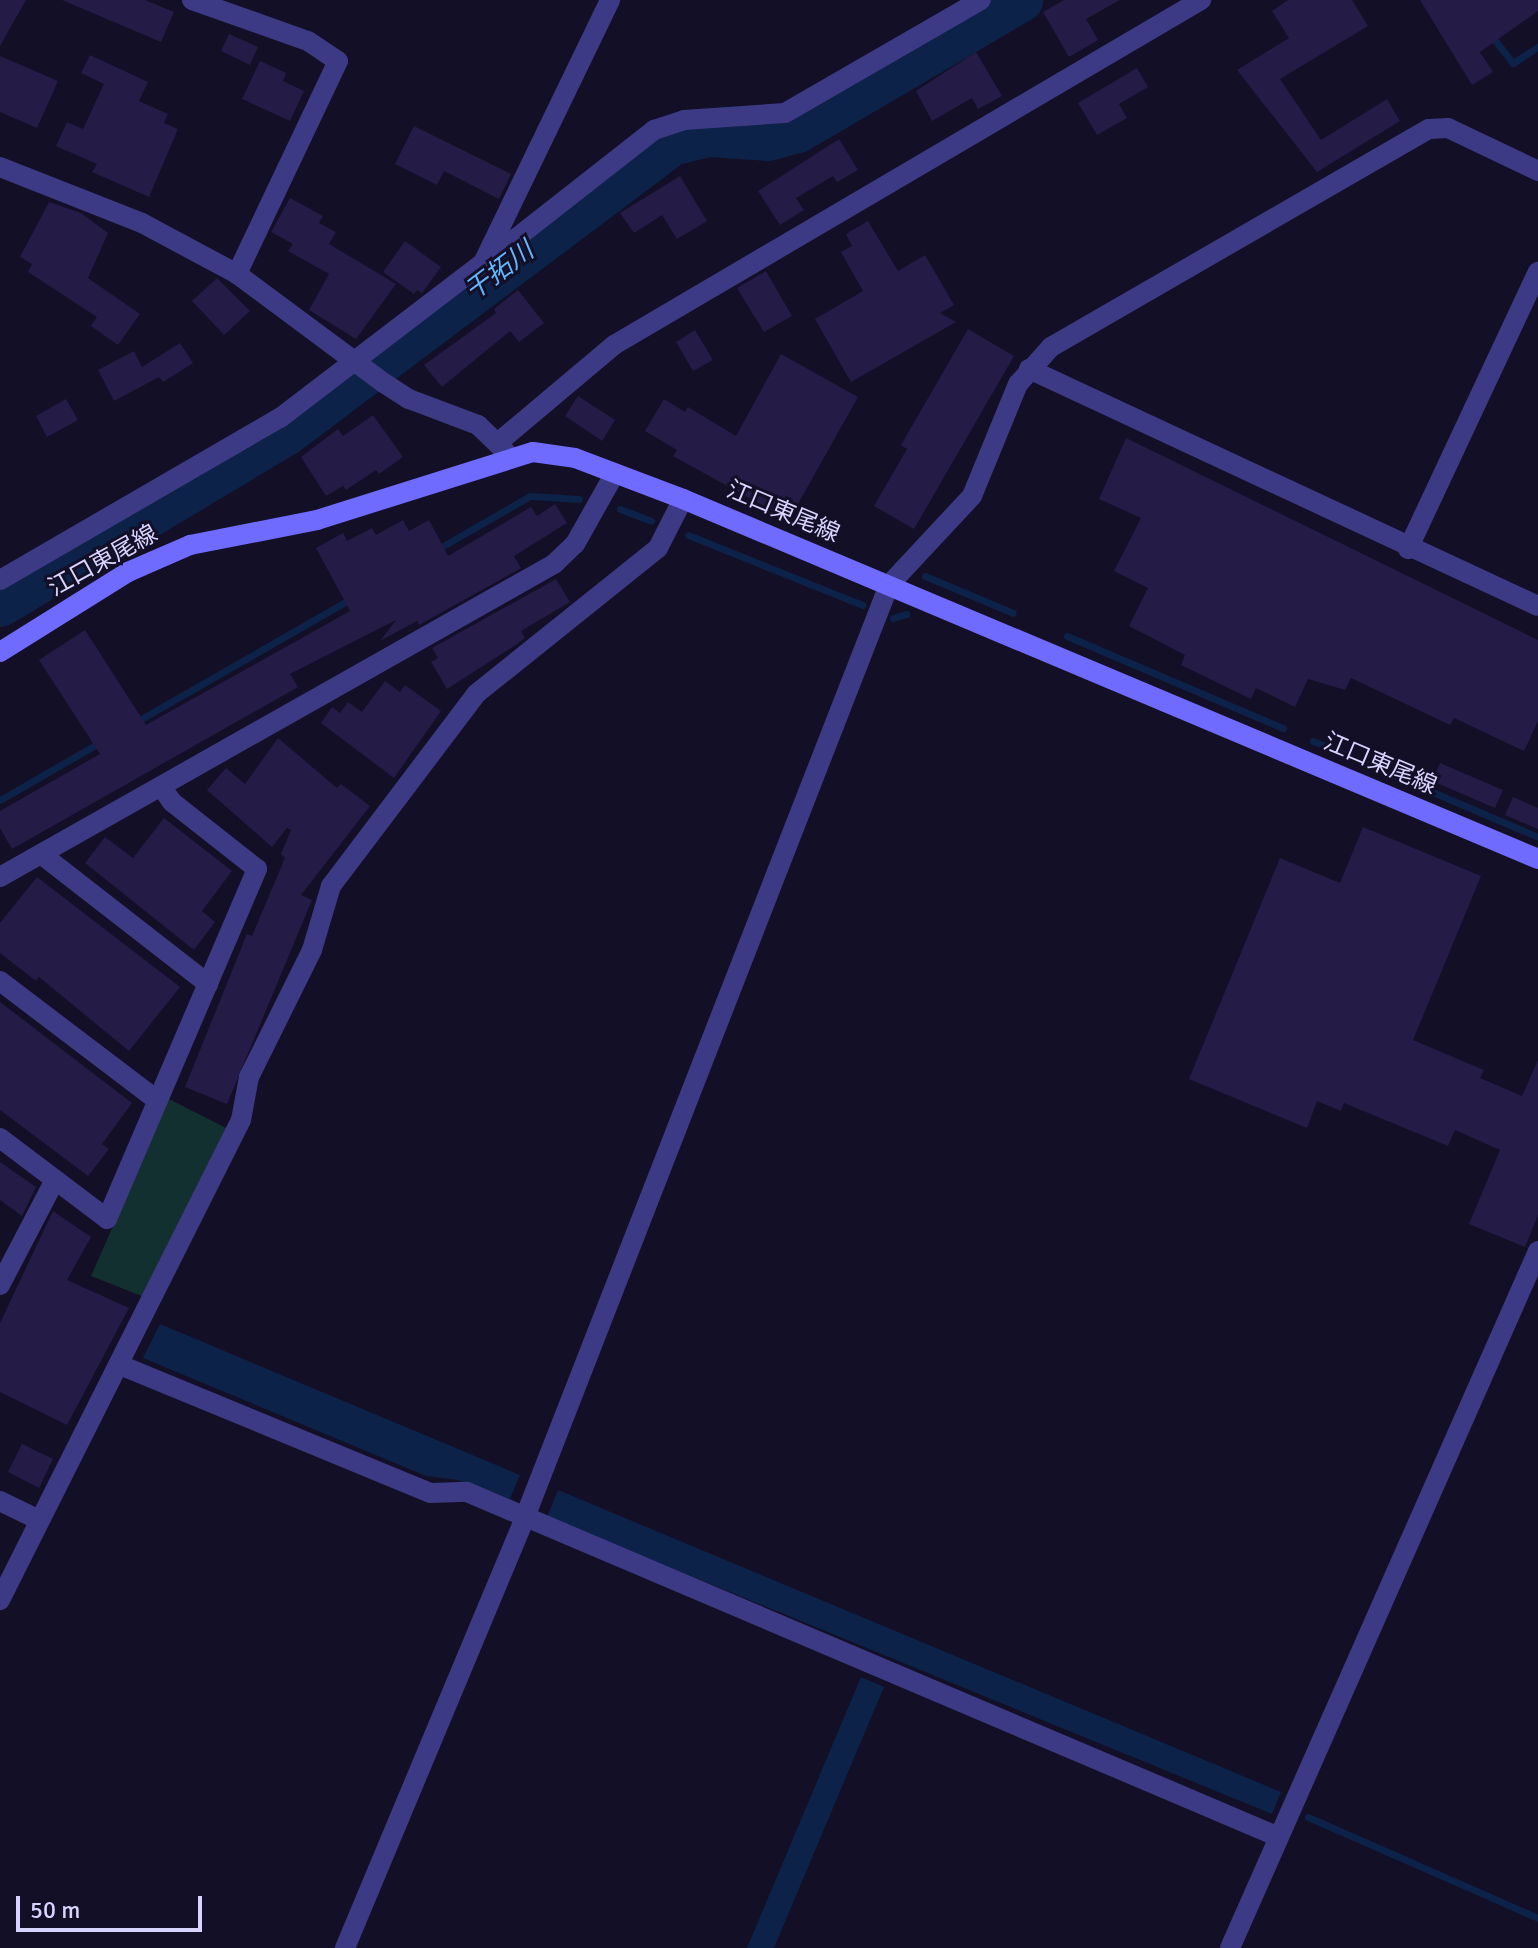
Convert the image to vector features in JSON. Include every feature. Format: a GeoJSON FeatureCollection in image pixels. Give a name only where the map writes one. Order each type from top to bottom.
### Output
{"type":"FeatureCollection","features":[{"type":"Feature","properties":{"kind":"main road","name":"江口東尾線"},"geometry":{"type":"LineString","coordinates":[[0,652],[162,555],[378,504],[504,450],[533,452],[561,456],[683,499],[1538,859]]}},
{"type":"Feature","properties":{"kind":"street"},"geometry":{"type":"LineString","coordinates":[[192,0],[308,41],[338,61],[237,274]]}},
{"type":"Feature","properties":{"kind":"street"},"geometry":{"type":"LineString","coordinates":[[0,580],[280,418],[483,263],[493,248],[610,0]]}},
{"type":"Feature","properties":{"kind":"street"},"geometry":{"type":"LineString","coordinates":[[493,248],[515,239],[654,130],[684,120],[785,113],[981,0]]}},
{"type":"Feature","properties":{"kind":"street"},"geometry":{"type":"LineString","coordinates":[[0,167],[142,223],[237,274],[384,383],[409,399],[478,425],[504,450],[614,345],[1201,0]]}},
{"type":"Feature","properties":{"kind":"street"},"geometry":{"type":"LineString","coordinates":[[345,1948],[525,1517],[889,585],[972,496],[1029,369],[1051,347],[1429,129],[1448,128],[1538,171]]}},
{"type":"Feature","properties":{"kind":"street"},"geometry":{"type":"LineString","coordinates":[[1408,549],[1538,272]]}},
{"type":"Feature","properties":{"kind":"street"},"geometry":{"type":"LineString","coordinates":[[1029,369],[1408,549],[1538,606]]}},
{"type":"Feature","properties":{"kind":"street"},"geometry":{"type":"LineString","coordinates":[[0,877],[554,564],[575,544],[615,473]]}},
{"type":"Feature","properties":{"kind":"street"},"geometry":{"type":"LineString","coordinates":[[0,1600],[241,1120],[249,1077],[312,950],[331,886],[476,694],[658,548],[683,499]]}},
{"type":"Feature","properties":{"kind":"street"},"geometry":{"type":"LineString","coordinates":[[0,1138],[107,1219],[257,869],[172,802],[161,786]]}},
{"type":"Feature","properties":{"kind":"street"},"geometry":{"type":"LineString","coordinates":[[41,854],[208,984]]}},
{"type":"Feature","properties":{"kind":"street"},"geometry":{"type":"LineString","coordinates":[[0,981],[158,1101]]}},
{"type":"Feature","properties":{"kind":"street"},"geometry":{"type":"LineString","coordinates":[[0,1285],[55,1180]]}},
{"type":"Feature","properties":{"kind":"street"},"geometry":{"type":"LineString","coordinates":[[1230,1948],[1538,1251]]}},
{"type":"Feature","properties":{"kind":"street"},"geometry":{"type":"LineString","coordinates":[[120,1365],[430,1493],[467,1492],[1279,1837]]}},
{"type":"Feature","properties":{"kind":"street"},"geometry":{"type":"LineString","coordinates":[[0,1501],[39,1520]]}},
{"type":"Feature","properties":{"kind":"green space"},"geometry":{"type":"Polygon","coordinates":[[[169,1099],[230,1130],[144,1297],[91,1276],[169,1099]]]}},
{"type":"Feature","properties":{"kind":"water"},"geometry":{"type":"Polygon","coordinates":[[[160,1324],[520,1475],[509,1501],[458,1480],[426,1476],[143,1358],[160,1324]]]}},
{"type":"Feature","properties":{"kind":"water"},"geometry":{"type":"Polygon","coordinates":[[[558,1490],[1281,1792],[1272,1814],[547,1517],[558,1490]]]}},
{"type":"Feature","properties":{"kind":"water"},"geometry":{"type":"Polygon","coordinates":[[[861,1677],[884,1687],[774,1948],[747,1948],[861,1677]]]}},
{"type":"Feature","properties":{"kind":"building"},"geometry":{"type":"Polygon","coordinates":[[[0,0],[26,0],[0,46],[0,0]]]}},
{"type":"Feature","properties":{"kind":"building"},"geometry":{"type":"Polygon","coordinates":[[[62,0],[145,0],[174,12],[161,42],[62,0]]]}},
{"type":"Feature","properties":{"kind":"building"},"geometry":{"type":"Polygon","coordinates":[[[1064,0],[1120,0],[1086,19],[1098,40],[1069,57],[1043,12],[1064,0]]]}},
{"type":"Feature","properties":{"kind":"building"},"geometry":{"type":"Polygon","coordinates":[[[1288,0],[1352,0],[1368,26],[1280,79],[1321,140],[1387,99],[1400,121],[1317,172],[1237,70],[1289,38],[1272,11],[1288,0]]]}},
{"type":"Feature","properties":{"kind":"building"},"geometry":{"type":"Polygon","coordinates":[[[1420,0],[1538,0],[1538,11],[1480,52],[1493,72],[1472,85],[1420,0]]]}},
{"type":"Feature","properties":{"kind":"building"},"geometry":{"type":"Polygon","coordinates":[[[229,34],[258,47],[250,65],[221,51],[229,34]]]}},
{"type":"Feature","properties":{"kind":"building"},"geometry":{"type":"Polygon","coordinates":[[[976,52],[1002,96],[978,109],[972,98],[932,121],[916,91],[976,52]]]}},
{"type":"Feature","properties":{"kind":"building"},"geometry":{"type":"Polygon","coordinates":[[[90,55],[148,82],[139,101],[168,114],[164,123],[178,129],[149,197],[92,172],[97,164],[56,146],[67,122],[83,129],[104,84],[81,73],[90,55]]]}},
{"type":"Feature","properties":{"kind":"building"},"geometry":{"type":"Polygon","coordinates":[[[0,56],[58,81],[37,128],[0,112],[0,56]]]}},
{"type":"Feature","properties":{"kind":"building"},"geometry":{"type":"Polygon","coordinates":[[[260,61],[286,73],[283,81],[304,91],[290,121],[242,99],[260,61]]]}},
{"type":"Feature","properties":{"kind":"building"},"geometry":{"type":"Polygon","coordinates":[[[1137,68],[1148,87],[1119,104],[1127,118],[1097,135],[1078,103],[1137,68]]]}},
{"type":"Feature","properties":{"kind":"building"},"geometry":{"type":"Polygon","coordinates":[[[414,126],[511,174],[499,199],[444,171],[437,185],[395,164],[414,126]]]}},
{"type":"Feature","properties":{"kind":"building"},"geometry":{"type":"Polygon","coordinates":[[[839,139],[858,170],[837,182],[833,176],[796,198],[804,210],[780,225],[758,191],[839,139]]]}},
{"type":"Feature","properties":{"kind":"building"},"geometry":{"type":"Polygon","coordinates":[[[680,176],[707,221],[677,239],[662,215],[634,233],[620,213],[680,176]]]}},
{"type":"Feature","properties":{"kind":"building"},"geometry":{"type":"Polygon","coordinates":[[[290,198],[323,216],[319,223],[336,232],[329,244],[396,284],[356,339],[309,310],[329,274],[288,251],[293,244],[271,232],[290,198]]]}},
{"type":"Feature","properties":{"kind":"building"},"geometry":{"type":"Polygon","coordinates":[[[49,202],[81,213],[108,233],[88,278],[140,314],[118,345],[91,326],[97,317],[28,272],[32,264],[20,257],[49,202]]]}},
{"type":"Feature","properties":{"kind":"building"},"geometry":{"type":"Polygon","coordinates":[[[868,221],[898,271],[925,255],[954,305],[940,313],[956,322],[851,382],[815,319],[863,291],[841,252],[852,246],[846,234],[868,221]]]}},
{"type":"Feature","properties":{"kind":"building"},"geometry":{"type":"Polygon","coordinates":[[[405,241],[441,267],[422,293],[417,290],[414,294],[383,272],[405,241]]]}},
{"type":"Feature","properties":{"kind":"building"},"geometry":{"type":"Polygon","coordinates":[[[766,271],[792,316],[764,332],[737,288],[766,271]]]}},
{"type":"Feature","properties":{"kind":"building"},"geometry":{"type":"Polygon","coordinates":[[[217,278],[250,311],[224,335],[192,301],[217,278]]]}},
{"type":"Feature","properties":{"kind":"building"},"geometry":{"type":"Polygon","coordinates":[[[518,290],[544,323],[519,342],[510,331],[442,387],[424,365],[496,313],[494,309],[518,290]]]}},
{"type":"Feature","properties":{"kind":"building"},"geometry":{"type":"Polygon","coordinates":[[[968,329],[1014,356],[914,529],[874,506],[907,449],[901,445],[968,329]]]}},
{"type":"Feature","properties":{"kind":"building"},"geometry":{"type":"Polygon","coordinates":[[[695,330],[713,360],[693,371],[676,342],[695,330]]]}},
{"type":"Feature","properties":{"kind":"building"},"geometry":{"type":"Polygon","coordinates":[[[180,343],[193,363],[163,382],[159,377],[114,401],[98,370],[134,351],[142,367],[180,343]]]}},
{"type":"Feature","properties":{"kind":"building"},"geometry":{"type":"Polygon","coordinates":[[[781,354],[858,397],[789,520],[673,456],[677,450],[645,431],[664,399],[685,412],[688,407],[736,436],[781,354]]]}},
{"type":"Feature","properties":{"kind":"building"},"geometry":{"type":"Polygon","coordinates":[[[578,396],[615,420],[602,441],[565,416],[578,396]]]}},
{"type":"Feature","properties":{"kind":"building"},"geometry":{"type":"Polygon","coordinates":[[[66,399],[78,420],[47,437],[36,416],[66,399]]]}},
{"type":"Feature","properties":{"kind":"building"},"geometry":{"type":"Polygon","coordinates":[[[373,415],[403,457],[379,474],[376,470],[346,490],[343,486],[326,496],[301,457],[338,429],[343,436],[373,415]]]}},
{"type":"Feature","properties":{"kind":"building"},"geometry":{"type":"Polygon","coordinates":[[[1126,438],[1538,640],[1538,721],[1524,751],[1454,718],[1450,725],[1351,678],[1345,690],[1308,679],[1295,707],[1256,688],[1251,699],[1181,665],[1185,655],[1129,626],[1148,588],[1114,571],[1141,518],[1099,499],[1126,438]]]}},
{"type":"Feature","properties":{"kind":"building"},"geometry":{"type":"Polygon","coordinates":[[[555,504],[567,523],[514,556],[521,568],[419,625],[417,621],[380,641],[396,620],[290,674],[298,687],[12,849],[0,828],[0,811],[100,754],[39,660],[85,630],[146,725],[350,611],[316,548],[343,533],[347,541],[372,528],[376,535],[403,520],[409,531],[429,520],[448,556],[531,507],[537,516],[555,504]]]}},
{"type":"Feature","properties":{"kind":"building"},"geometry":{"type":"Polygon","coordinates":[[[556,579],[570,602],[521,631],[525,638],[447,689],[431,662],[438,658],[432,648],[556,579]]]}},
{"type":"Feature","properties":{"kind":"building"},"geometry":{"type":"Polygon","coordinates":[[[385,681],[400,692],[405,685],[441,711],[394,778],[321,723],[332,707],[340,713],[348,702],[362,712],[385,681]]]}},
{"type":"Feature","properties":{"kind":"building"},"geometry":{"type":"Polygon","coordinates":[[[278,738],[337,788],[341,784],[370,806],[301,895],[312,900],[227,1104],[185,1087],[247,934],[252,936],[285,858],[281,854],[291,830],[287,828],[272,847],[207,790],[226,768],[245,784],[278,738]]]}},
{"type":"Feature","properties":{"kind":"building"},"geometry":{"type":"Polygon","coordinates":[[[1440,763],[1503,790],[1495,808],[1432,781],[1440,763]]]}},
{"type":"Feature","properties":{"kind":"building"},"geometry":{"type":"Polygon","coordinates":[[[1513,797],[1538,808],[1538,829],[1505,815],[1513,797]]]}},
{"type":"Feature","properties":{"kind":"building"},"geometry":{"type":"Polygon","coordinates":[[[164,818],[232,871],[202,911],[215,922],[194,950],[85,863],[105,837],[133,858],[164,818]]]}},
{"type":"Feature","properties":{"kind":"building"},"geometry":{"type":"Polygon","coordinates":[[[1363,827],[1481,876],[1413,1040],[1484,1070],[1480,1078],[1522,1096],[1538,1060],[1538,1215],[1525,1247],[1469,1224],[1500,1150],[1455,1130],[1448,1146],[1344,1103],[1341,1111],[1317,1101],[1307,1128],[1189,1079],[1280,858],[1340,883],[1363,827]]]}},
{"type":"Feature","properties":{"kind":"building"},"geometry":{"type":"Polygon","coordinates":[[[37,877],[180,987],[129,1051],[39,977],[36,981],[0,953],[0,923],[37,877]]]}},
{"type":"Feature","properties":{"kind":"building"},"geometry":{"type":"Polygon","coordinates":[[[0,1002],[132,1103],[102,1144],[109,1149],[88,1176],[0,1110],[0,1002]]]}},
{"type":"Feature","properties":{"kind":"building"},"geometry":{"type":"Polygon","coordinates":[[[0,1162],[36,1187],[22,1216],[0,1200],[0,1162]]]}},
{"type":"Feature","properties":{"kind":"building"},"geometry":{"type":"Polygon","coordinates":[[[53,1211],[91,1237],[67,1280],[129,1308],[67,1425],[0,1392],[0,1323],[53,1211]]]}},
{"type":"Feature","properties":{"kind":"building"},"geometry":{"type":"Polygon","coordinates":[[[22,1444],[53,1459],[39,1488],[8,1472],[22,1444]]]}},
{"type":"Feature","properties":{"kind":"waterway","name":"干拓川"},"geometry":{"type":"LineString","coordinates":[[0,605],[286,434],[672,144],[709,135],[768,139],[798,131],[1021,0]]}},
{"type":"Feature","properties":{"kind":"waterway"},"geometry":{"type":"LineString","coordinates":[[1490,34],[1513,63],[1538,47]]}},
{"type":"Feature","properties":{"kind":"waterway"},"geometry":{"type":"LineString","coordinates":[[436,550],[530,496],[579,499]]}},
{"type":"Feature","properties":{"kind":"waterway"},"geometry":{"type":"LineString","coordinates":[[620,509],[651,521]]}},
{"type":"Feature","properties":{"kind":"waterway"},"geometry":{"type":"LineString","coordinates":[[688,535],[862,605]]}},
{"type":"Feature","properties":{"kind":"waterway"},"geometry":{"type":"LineString","coordinates":[[925,576],[1013,613]]}},
{"type":"Feature","properties":{"kind":"waterway"},"geometry":{"type":"LineString","coordinates":[[134,723],[352,598]]}},
{"type":"Feature","properties":{"kind":"waterway"},"geometry":{"type":"LineString","coordinates":[[893,618],[906,614]]}},
{"type":"Feature","properties":{"kind":"waterway"},"geometry":{"type":"LineString","coordinates":[[1067,636],[1283,728]]}},
{"type":"Feature","properties":{"kind":"waterway"},"geometry":{"type":"LineString","coordinates":[[0,800],[102,741]]}},
{"type":"Feature","properties":{"kind":"waterway"},"geometry":{"type":"LineString","coordinates":[[1313,741],[1538,837]]}},
{"type":"Feature","properties":{"kind":"waterway"},"geometry":{"type":"LineString","coordinates":[[1308,1817],[1538,1918]]}}]}
